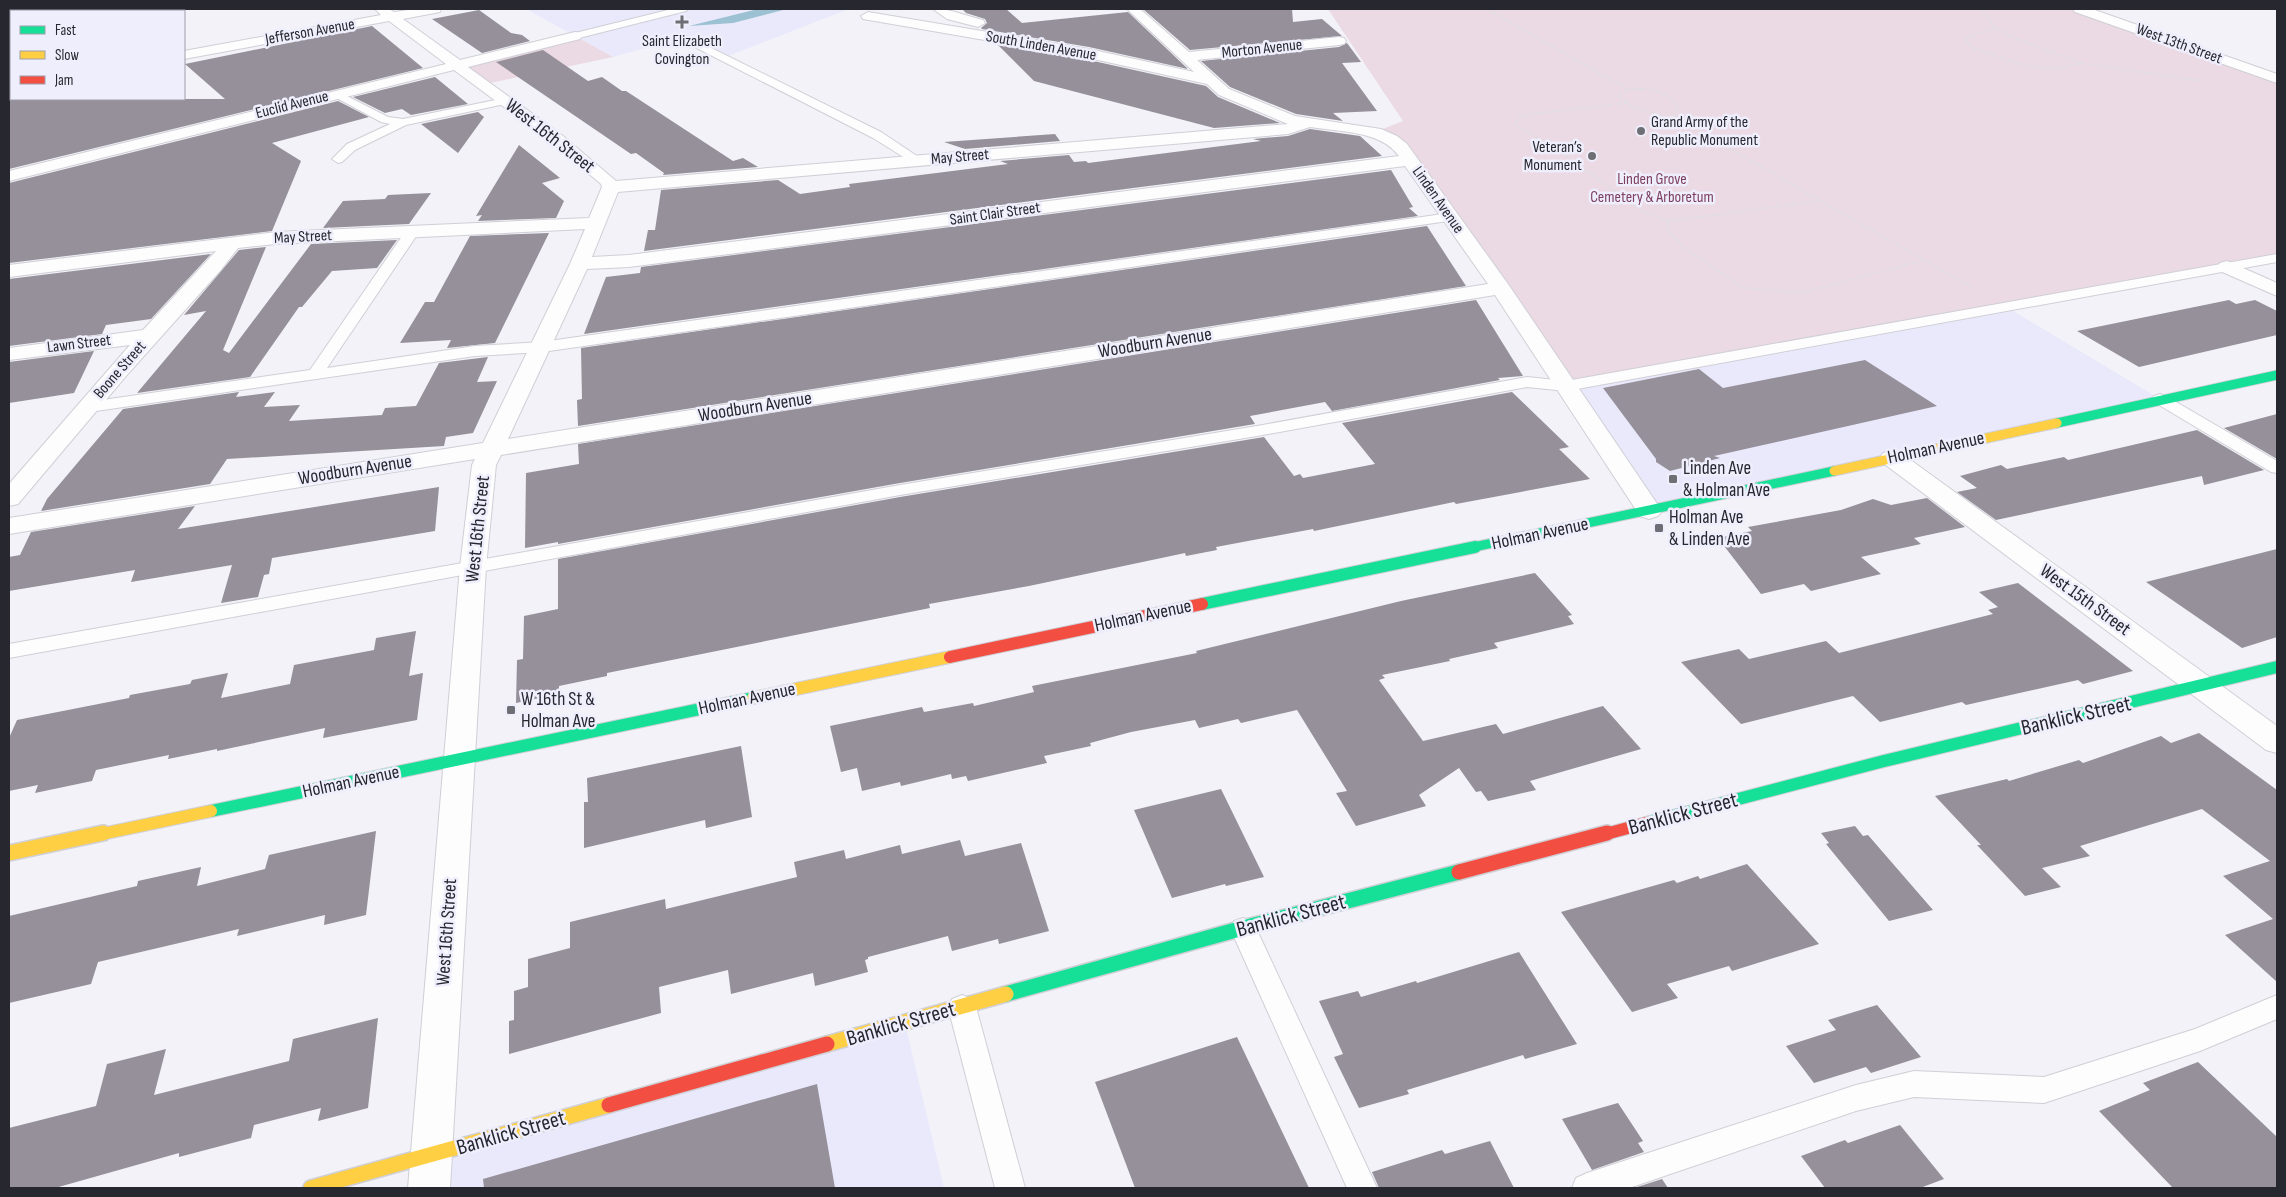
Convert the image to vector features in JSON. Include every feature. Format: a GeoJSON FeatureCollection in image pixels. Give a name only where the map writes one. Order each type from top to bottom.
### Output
{"type":"FeatureCollection","features":[{"type":"Feature","properties":{"kind":"street","name":"Jefferson Avenue"},"geometry":{"type":"LineString","coordinates":[[185,55],[387,13],[436,9]]}},
{"type":"Feature","properties":{"kind":"street"},"geometry":{"type":"LineString","coordinates":[[940,9],[952,16],[966,20],[1108,47],[1126,55],[1133,62]]}},
{"type":"Feature","properties":{"kind":"street","name":"Linden Avenue"},"geometry":{"type":"LineString","coordinates":[[1133,9],[1224,92],[1292,120],[1375,132],[1391,138],[1410,160],[1501,288],[1649,511]]}},
{"type":"Feature","properties":{"kind":"street","name":"West 13th Street"},"geometry":{"type":"LineString","coordinates":[[2080,9],[2277,79]]}},
{"type":"Feature","properties":{"kind":"street","name":"West 16th Street"},"geometry":{"type":"LineString","coordinates":[[387,13],[557,139],[607,181],[611,187],[580,264],[494,448],[484,465],[473,568],[429,1188]]}},
{"type":"Feature","properties":{"kind":"street","name":"South Linden Avenue"},"geometry":{"type":"LineString","coordinates":[[868,16],[906,25],[1133,62],[1212,82]]}},
{"type":"Feature","properties":{"kind":"street","name":"Euclid Avenue"},"geometry":{"type":"LineString","coordinates":[[9,176],[575,36]]}},
{"type":"Feature","properties":{"kind":"street","name":"Morton Avenue"},"geometry":{"type":"LineString","coordinates":[[1185,57],[1339,40]]}},
{"type":"Feature","properties":{"kind":"street","name":"May Street"},"geometry":{"type":"LineString","coordinates":[[611,187],[1288,129],[1308,123]]}},
{"type":"Feature","properties":{"kind":"street","name":"Saint Clair Street"},"geometry":{"type":"LineString","coordinates":[[580,264],[629,261],[1410,160]]}},
{"type":"Feature","properties":{"kind":"street","name":"May Street"},"geometry":{"type":"LineString","coordinates":[[9,271],[232,242],[598,223]]}},
{"type":"Feature","properties":{"kind":"street","name":"Boone Street"},"geometry":{"type":"LineString","coordinates":[[9,498],[150,336],[213,267],[232,242]]}},
{"type":"Feature","properties":{"kind":"street"},"geometry":{"type":"LineString","coordinates":[[2227,267],[2277,290]]}},
{"type":"Feature","properties":{"kind":"street","name":"Woodburn Avenue"},"geometry":{"type":"LineString","coordinates":[[9,526],[1501,288]]}},
{"type":"Feature","properties":{"kind":"street","name":"Lawn Street"},"geometry":{"type":"LineString","coordinates":[[9,354],[150,336]]}},
{"type":"Feature","properties":{"kind":"street","name":"Holman Avenue"},"geometry":{"type":"LineString","coordinates":[[9,853],[1649,511],[2277,375]]}},
{"type":"Feature","properties":{"kind":"street","name":"West 15th Street"},"geometry":{"type":"LineString","coordinates":[[1892,458],[2277,742]]}},
{"type":"Feature","properties":{"kind":"street","name":"Banklick Street"},"geometry":{"type":"LineString","coordinates":[[312,1188],[1243,928],[1884,761],[2277,667]]}},
{"type":"Feature","properties":{"kind":"lane"},"geometry":{"type":"LineString","coordinates":[[575,36],[683,9]]}},
{"type":"Feature","properties":{"kind":"lane"},"geometry":{"type":"LineString","coordinates":[[682,37],[877,135],[917,160]]}},
{"type":"Feature","properties":{"kind":"lane"},"geometry":{"type":"LineString","coordinates":[[337,94],[385,120],[403,122]]}},
{"type":"Feature","properties":{"kind":"lane"},"geometry":{"type":"LineString","coordinates":[[338,159],[351,147],[403,122],[505,101]]}},
{"type":"Feature","properties":{"kind":"lane"},"geometry":{"type":"LineString","coordinates":[[89,407],[475,351],[542,347],[1450,217]]}},
{"type":"Feature","properties":{"kind":"lane"},"geometry":{"type":"LineString","coordinates":[[315,374],[412,232]]}},
{"type":"Feature","properties":{"kind":"lane"},"geometry":{"type":"LineString","coordinates":[[9,650],[900,490],[1257,431],[1528,382],[1566,386],[2008,308],[2277,258]]}},
{"type":"Feature","properties":{"kind":"lane"},"geometry":{"type":"LineString","coordinates":[[2160,399],[2277,468]]}},
{"type":"Feature","properties":{"kind":"lane"},"geometry":{"type":"LineString","coordinates":[[1243,928],[1362,1188]]}},
{"type":"Feature","properties":{"kind":"lane"},"geometry":{"type":"LineString","coordinates":[[962,1007],[1010,1188]]}},
{"type":"Feature","properties":{"kind":"lane"},"geometry":{"type":"LineString","coordinates":[[1587,1188],[1856,1098],[1914,1084],[2044,1090],[2200,1039],[2277,1007]]}},
{"type":"Feature","properties":{"kind":"path"},"geometry":{"type":"LineString","coordinates":[[1487,9],[1629,90]]}},
{"type":"Feature","properties":{"kind":"path"},"geometry":{"type":"LineString","coordinates":[[1980,9],[1994,27],[2010,35],[2063,53],[2080,62],[2152,75],[2210,81]]}},
{"type":"Feature","properties":{"kind":"path"},"geometry":{"type":"LineString","coordinates":[[1994,27],[1966,38],[1969,46],[1998,58],[2045,68],[2072,68],[2080,62]]}},
{"type":"Feature","properties":{"kind":"path"},"geometry":{"type":"LineString","coordinates":[[1672,119],[1678,107],[1675,99],[1655,91],[1629,90],[1621,92],[1619,97],[1626,103],[1672,119],[1705,134],[2008,308]]}},
{"type":"Feature","properties":{"kind":"path"},"geometry":{"type":"LineString","coordinates":[[1626,103],[1531,114],[1518,117],[1516,125],[1560,152],[1644,212],[1669,222],[1820,201]]}},
{"type":"Feature","properties":{"kind":"path"},"geometry":{"type":"LineString","coordinates":[[1669,222],[1667,229],[1670,235],[1685,248],[1744,288],[1801,293],[1924,260]]}},
{"type":"Feature","properties":{"kind":"shaded area","name":"Saint Elizabeth Covington"},"geometry":{"type":"Polygon","coordinates":[[[526,9],[849,9],[723,58],[683,37],[613,57],[526,9]]]}},
{"type":"Feature","properties":{"kind":"shaded area"},"geometry":{"type":"Polygon","coordinates":[[[758,9],[787,9],[733,23],[689,26],[758,9]]]}},
{"type":"Feature","properties":{"kind":"shaded area"},"geometry":{"type":"Polygon","coordinates":[[[2008,308],[2160,399],[1649,511],[1566,386],[2008,308]]]}},
{"type":"Feature","properties":{"kind":"shaded area"},"geometry":{"type":"Polygon","coordinates":[[[905,1023],[944,1188],[429,1188],[432,1155],[905,1023]]]}},
{"type":"Feature","properties":{"kind":"green space","name":"Linden Grove Cemetery & Arboretum"},"geometry":{"type":"Polygon","coordinates":[[[1328,9],[2080,9],[2277,79],[2277,258],[1566,386],[1416,168],[1375,132],[1403,121],[1328,9]]]}},
{"type":"Feature","properties":{"kind":"green space"},"geometry":{"type":"Polygon","coordinates":[[[575,36],[613,57],[481,85],[455,65],[575,36]]]}},
{"type":"Feature","properties":{"kind":"building"},"geometry":{"type":"Polygon","coordinates":[[[962,9],[1006,9],[1022,23],[1128,12],[1188,69],[1089,47],[982,29],[987,23],[985,19],[966,13],[962,9]]]}},
{"type":"Feature","properties":{"kind":"building"},"geometry":{"type":"Polygon","coordinates":[[[1292,9],[1293,22],[1322,19],[1342,36],[1190,50],[1144,10],[1292,9]]]}},
{"type":"Feature","properties":{"kind":"building"},"geometry":{"type":"Polygon","coordinates":[[[479,10],[511,33],[522,35],[530,41],[482,53],[432,19],[479,10]]]}},
{"type":"Feature","properties":{"kind":"building"},"geometry":{"type":"Polygon","coordinates":[[[372,26],[423,68],[9,169],[9,99],[225,99],[185,64],[372,26]]]}},
{"type":"Feature","properties":{"kind":"building"},"geometry":{"type":"Polygon","coordinates":[[[1347,43],[1361,62],[1342,63],[1377,111],[1333,113],[1343,121],[1296,114],[1230,87],[1201,61],[1339,47],[1347,43]]]}},
{"type":"Feature","properties":{"kind":"building"},"geometry":{"type":"Polygon","coordinates":[[[997,44],[1089,60],[1206,86],[1218,97],[1280,123],[1214,128],[1034,81],[997,44]]]}},
{"type":"Feature","properties":{"kind":"building"},"geometry":{"type":"Polygon","coordinates":[[[543,50],[588,81],[602,77],[622,91],[626,91],[733,161],[743,158],[758,167],[663,175],[664,173],[636,153],[631,154],[496,62],[543,50]]]}},
{"type":"Feature","properties":{"kind":"building"},"geometry":{"type":"Polygon","coordinates":[[[435,77],[468,104],[411,115],[402,109],[385,113],[353,97],[435,77]]]}},
{"type":"Feature","properties":{"kind":"building"},"geometry":{"type":"Polygon","coordinates":[[[338,101],[369,117],[272,143],[301,161],[272,231],[9,263],[9,183],[338,101]]]}},
{"type":"Feature","properties":{"kind":"building"},"geometry":{"type":"Polygon","coordinates":[[[478,112],[484,117],[458,153],[421,124],[478,112]]]}},
{"type":"Feature","properties":{"kind":"building"},"geometry":{"type":"Polygon","coordinates":[[[1310,129],[1360,136],[1382,156],[644,251],[648,230],[655,230],[661,190],[778,180],[800,194],[850,187],[849,184],[1008,164],[1000,161],[1069,155],[1074,162],[1086,161],[1088,163],[1261,141],[1253,139],[1288,136],[1310,129]]]}},
{"type":"Feature","properties":{"kind":"building"},"geometry":{"type":"Polygon","coordinates":[[[1055,134],[1060,141],[965,149],[944,142],[1055,134]]]}},
{"type":"Feature","properties":{"kind":"building"},"geometry":{"type":"Polygon","coordinates":[[[519,145],[560,178],[542,183],[564,201],[556,218],[478,221],[482,215],[476,216],[519,145]]]}},
{"type":"Feature","properties":{"kind":"building"},"geometry":{"type":"Polygon","coordinates":[[[1391,170],[1413,207],[1409,208],[1418,216],[584,334],[606,277],[640,273],[641,267],[1391,170]]]}},
{"type":"Feature","properties":{"kind":"building"},"geometry":{"type":"Polygon","coordinates":[[[431,193],[409,224],[323,228],[343,201],[385,199],[388,195],[431,193]]]}},
{"type":"Feature","properties":{"kind":"building"},"geometry":{"type":"Polygon","coordinates":[[[1427,226],[1466,286],[578,426],[577,400],[582,399],[581,348],[1427,226]]]}},
{"type":"Feature","properties":{"kind":"building"},"geometry":{"type":"Polygon","coordinates":[[[549,233],[495,343],[447,348],[451,340],[400,343],[425,302],[434,302],[470,236],[549,233]]]}},
{"type":"Feature","properties":{"kind":"building"},"geometry":{"type":"Polygon","coordinates":[[[397,240],[377,268],[332,271],[302,307],[299,307],[250,377],[137,393],[206,311],[184,315],[239,250],[266,247],[223,350],[229,353],[311,244],[397,240]]]}},
{"type":"Feature","properties":{"kind":"building"},"geometry":{"type":"Polygon","coordinates":[[[211,254],[151,319],[106,325],[102,334],[9,346],[9,279],[211,254]]]}},
{"type":"Feature","properties":{"kind":"building"},"geometry":{"type":"Polygon","coordinates":[[[1476,300],[1523,376],[1498,378],[1500,380],[1332,411],[1325,402],[1250,416],[1255,424],[900,483],[558,544],[558,542],[525,548],[526,473],[579,464],[578,444],[1476,300]]]}},
{"type":"Feature","properties":{"kind":"building"},"geometry":{"type":"Polygon","coordinates":[[[2229,300],[2236,304],[2255,300],[2277,311],[2277,335],[2139,367],[2077,331],[2229,300]]]}},
{"type":"Feature","properties":{"kind":"building"},"geometry":{"type":"Polygon","coordinates":[[[94,351],[74,393],[9,403],[9,362],[94,351]]]}},
{"type":"Feature","properties":{"kind":"building"},"geometry":{"type":"Polygon","coordinates":[[[488,357],[477,382],[497,381],[473,433],[446,437],[444,446],[227,459],[210,484],[41,511],[47,499],[123,409],[239,392],[236,397],[275,392],[264,407],[300,405],[289,421],[382,415],[385,408],[416,406],[439,363],[488,357]]]}},
{"type":"Feature","properties":{"kind":"building"},"geometry":{"type":"Polygon","coordinates":[[[1865,360],[1937,406],[1714,456],[1720,458],[1670,471],[1656,462],[1656,459],[1603,388],[1699,369],[1723,388],[1865,360]]]}},
{"type":"Feature","properties":{"kind":"building"},"geometry":{"type":"Polygon","coordinates":[[[1512,392],[1569,447],[1559,449],[1590,479],[1456,504],[1454,502],[1314,531],[1313,529],[1216,547],[1217,550],[1186,556],[1185,553],[1029,586],[929,604],[930,608],[607,673],[607,676],[559,686],[559,694],[516,703],[517,660],[523,659],[524,616],[558,609],[558,559],[900,497],[1264,437],[1294,476],[1300,474],[1303,478],[1375,464],[1342,423],[1512,392]]]}},
{"type":"Feature","properties":{"kind":"building"},"geometry":{"type":"Polygon","coordinates":[[[2277,414],[2277,459],[2224,428],[2277,414]]]}},
{"type":"Feature","properties":{"kind":"building"},"geometry":{"type":"Polygon","coordinates":[[[2197,430],[2264,470],[2204,485],[2202,476],[1996,520],[1957,492],[1977,488],[1960,476],[2001,465],[2007,469],[2064,457],[2068,460],[2197,430]]]}},
{"type":"Feature","properties":{"kind":"building"},"geometry":{"type":"Polygon","coordinates":[[[439,487],[435,531],[272,558],[269,574],[264,575],[258,597],[221,603],[232,565],[131,582],[135,570],[9,591],[9,557],[20,555],[31,532],[195,506],[178,529],[439,487]]]}},
{"type":"Feature","properties":{"kind":"building"},"geometry":{"type":"Polygon","coordinates":[[[1927,498],[1965,527],[1914,538],[1921,544],[1861,557],[1881,574],[1811,591],[1804,584],[1761,594],[1718,538],[1752,531],[1748,527],[1841,510],[1873,499],[1891,505],[1927,498]]]}},
{"type":"Feature","properties":{"kind":"building"},"geometry":{"type":"Polygon","coordinates":[[[2277,549],[2277,637],[2242,648],[2146,582],[2277,549]]]}},
{"type":"Feature","properties":{"kind":"building"},"geometry":{"type":"Polygon","coordinates":[[[1535,573],[1572,615],[1568,616],[1574,624],[1494,643],[1498,648],[1449,659],[1450,661],[1382,675],[1385,678],[1379,680],[1423,741],[1496,724],[1503,734],[1603,706],[1641,749],[1530,781],[1536,790],[1488,801],[1481,791],[1476,792],[1459,768],[1419,795],[1426,806],[1356,826],[1336,793],[1347,791],[1297,710],[1241,723],[1238,719],[1199,728],[1195,720],[1131,732],[1090,743],[1091,746],[1044,756],[1047,763],[968,781],[966,776],[952,779],[951,774],[901,786],[900,782],[862,791],[857,768],[841,772],[830,726],[922,707],[924,712],[973,703],[974,706],[1034,692],[1032,686],[1197,653],[1196,651],[1401,601],[1535,573]]]}},
{"type":"Feature","properties":{"kind":"building"},"geometry":{"type":"Polygon","coordinates":[[[2018,583],[2133,671],[2083,684],[2078,680],[1966,705],[1962,702],[1880,722],[1853,696],[1741,724],[1681,662],[1739,649],[1749,659],[1826,641],[1839,653],[1993,614],[1988,610],[1998,607],[1979,592],[2018,583]]]}},
{"type":"Feature","properties":{"kind":"building"},"geometry":{"type":"Polygon","coordinates":[[[416,631],[409,676],[423,673],[417,720],[323,738],[325,728],[217,751],[217,749],[168,759],[169,755],[96,770],[92,781],[35,793],[38,785],[9,791],[9,738],[17,720],[129,698],[130,695],[190,684],[192,680],[228,673],[221,698],[290,684],[294,665],[374,650],[376,638],[416,631]]]}},
{"type":"Feature","properties":{"kind":"building"},"geometry":{"type":"Polygon","coordinates":[[[2199,733],[2277,790],[2277,982],[2225,935],[2273,919],[2223,876],[2270,861],[2202,809],[2080,846],[2090,856],[2042,868],[2061,887],[2025,896],[1977,845],[1981,845],[1935,796],[2007,779],[2009,781],[2079,760],[2083,763],[2161,736],[2171,743],[2199,733]]]}},
{"type":"Feature","properties":{"kind":"building"},"geometry":{"type":"Polygon","coordinates":[[[741,746],[752,817],[706,828],[705,820],[584,848],[584,802],[588,802],[587,778],[741,746]]]}},
{"type":"Feature","properties":{"kind":"building"},"geometry":{"type":"Polygon","coordinates":[[[1221,789],[1264,877],[1226,886],[1225,884],[1172,898],[1134,810],[1221,789]]]}},
{"type":"Feature","properties":{"kind":"building"},"geometry":{"type":"Polygon","coordinates":[[[1855,826],[1863,836],[1868,835],[1933,910],[1889,921],[1826,844],[1829,843],[1821,833],[1855,826]]]}},
{"type":"Feature","properties":{"kind":"building"},"geometry":{"type":"Polygon","coordinates":[[[376,831],[366,915],[324,925],[325,915],[237,936],[239,929],[98,962],[91,984],[9,1003],[9,916],[137,886],[138,881],[201,867],[197,886],[265,869],[269,855],[376,831]]]}},
{"type":"Feature","properties":{"kind":"building"},"geometry":{"type":"Polygon","coordinates":[[[960,840],[965,856],[1021,843],[1049,931],[999,944],[998,939],[952,951],[948,936],[868,957],[865,960],[868,972],[815,986],[813,973],[731,994],[728,970],[659,987],[661,1013],[509,1054],[509,1021],[514,1020],[514,991],[528,987],[528,959],[570,948],[570,922],[665,899],[666,909],[797,877],[794,862],[844,850],[846,859],[900,845],[902,854],[960,840]]]}},
{"type":"Feature","properties":{"kind":"building"},"geometry":{"type":"Polygon","coordinates":[[[1747,864],[1819,944],[1732,971],[1729,966],[1667,984],[1678,998],[1632,1012],[1561,912],[1674,880],[1677,883],[1698,876],[1700,879],[1747,864]]]}},
{"type":"Feature","properties":{"kind":"building"},"geometry":{"type":"Polygon","coordinates":[[[1519,952],[1577,1044],[1525,1059],[1523,1055],[1407,1090],[1409,1094],[1359,1108],[1334,1057],[1343,1054],[1319,1001],[1358,991],[1361,997],[1416,981],[1417,983],[1519,952]]]}},
{"type":"Feature","properties":{"kind":"building"},"geometry":{"type":"Polygon","coordinates":[[[1877,1005],[1921,1057],[1871,1073],[1866,1067],[1814,1083],[1786,1046],[1836,1030],[1828,1020],[1877,1005]]]}},
{"type":"Feature","properties":{"kind":"building"},"geometry":{"type":"Polygon","coordinates":[[[378,1018],[368,1108],[318,1121],[321,1108],[254,1125],[251,1138],[179,1157],[179,1153],[55,1188],[9,1188],[9,1128],[96,1106],[107,1064],[166,1049],[154,1095],[289,1061],[293,1039],[378,1018]]]}},
{"type":"Feature","properties":{"kind":"building"},"geometry":{"type":"Polygon","coordinates":[[[1237,1037],[1309,1188],[1135,1188],[1095,1082],[1237,1037]]]}},
{"type":"Feature","properties":{"kind":"building"},"geometry":{"type":"Polygon","coordinates":[[[2198,1062],[2277,1137],[2277,1188],[2173,1188],[2099,1111],[2150,1090],[2143,1083],[2198,1062]]]}},
{"type":"Feature","properties":{"kind":"building"},"geometry":{"type":"Polygon","coordinates":[[[817,1084],[835,1188],[484,1188],[483,1179],[817,1084]]]}},
{"type":"Feature","properties":{"kind":"building"},"geometry":{"type":"Polygon","coordinates":[[[1618,1103],[1643,1141],[1638,1143],[1644,1152],[1592,1170],[1562,1119],[1618,1103]]]}},
{"type":"Feature","properties":{"kind":"building"},"geometry":{"type":"Polygon","coordinates":[[[1900,1125],[1944,1179],[1920,1188],[1825,1188],[1801,1156],[1845,1140],[1848,1143],[1900,1125]]]}},
{"type":"Feature","properties":{"kind":"building"},"geometry":{"type":"Polygon","coordinates":[[[1490,1141],[1514,1188],[1379,1188],[1372,1172],[1442,1150],[1445,1154],[1490,1141]]]}},
{"type":"Feature","properties":{"kind":"building"},"geometry":{"type":"Polygon","coordinates":[[[1662,1179],[1668,1188],[1634,1188],[1662,1179]]]}},
{"type":"Feature","properties":{"kind":"traffic: fast"},"geometry":{"type":"LineString","coordinates":[[2057,423],[2277,375]]}},
{"type":"Feature","properties":{"kind":"traffic: fast"},"geometry":{"type":"LineString","coordinates":[[1202,604],[1834,471]]}},
{"type":"Feature","properties":{"kind":"traffic: fast"},"geometry":{"type":"LineString","coordinates":[[1650,822],[1884,761],[2277,667]]}},
{"type":"Feature","properties":{"kind":"traffic: fast"},"geometry":{"type":"LineString","coordinates":[[211,811],[753,698]]}},
{"type":"Feature","properties":{"kind":"traffic: fast"},"geometry":{"type":"LineString","coordinates":[[1006,994],[1243,928],[1459,872]]}},
{"type":"Feature","properties":{"kind":"traffic: slow"},"geometry":{"type":"LineString","coordinates":[[1834,471],[2057,423]]}},
{"type":"Feature","properties":{"kind":"traffic: slow"},"geometry":{"type":"LineString","coordinates":[[753,698],[950,657]]}},
{"type":"Feature","properties":{"kind":"traffic: slow"},"geometry":{"type":"LineString","coordinates":[[9,853],[211,811]]}},
{"type":"Feature","properties":{"kind":"traffic: slow"},"geometry":{"type":"LineString","coordinates":[[827,1044],[1006,994]]}},
{"type":"Feature","properties":{"kind":"traffic: slow"},"geometry":{"type":"LineString","coordinates":[[311,1188],[609,1105]]}},
{"type":"Feature","properties":{"kind":"traffic: jam"},"geometry":{"type":"LineString","coordinates":[[950,657],[1202,604]]}},
{"type":"Feature","properties":{"kind":"traffic: jam"},"geometry":{"type":"LineString","coordinates":[[1459,872],[1650,822]]}},
{"type":"Feature","properties":{"kind":"traffic: jam"},"geometry":{"type":"LineString","coordinates":[[609,1105],[827,1044]]}},
{"type":"Feature","properties":{"kind":"place","name":"Saint Elizabeth Covington"},"geometry":{"type":"Point","coordinates":[682,22]}},
{"type":"Feature","properties":{"kind":"place","name":"Grand Army of the Republic Monument"},"geometry":{"type":"Point","coordinates":[1641,131]}},
{"type":"Feature","properties":{"kind":"place","name":"Veteran’s Monument"},"geometry":{"type":"Point","coordinates":[1592,156]}},
{"type":"Feature","properties":{"kind":"place","name":"Linden Ave & Holman Ave"},"geometry":{"type":"Point","coordinates":[1673,479]}},
{"type":"Feature","properties":{"kind":"place","name":"Holman Ave & Linden Ave"},"geometry":{"type":"Point","coordinates":[1659,528]}},
{"type":"Feature","properties":{"kind":"place","name":"W 16th St & Holman Ave"},"geometry":{"type":"Point","coordinates":[511,710]}}]}
